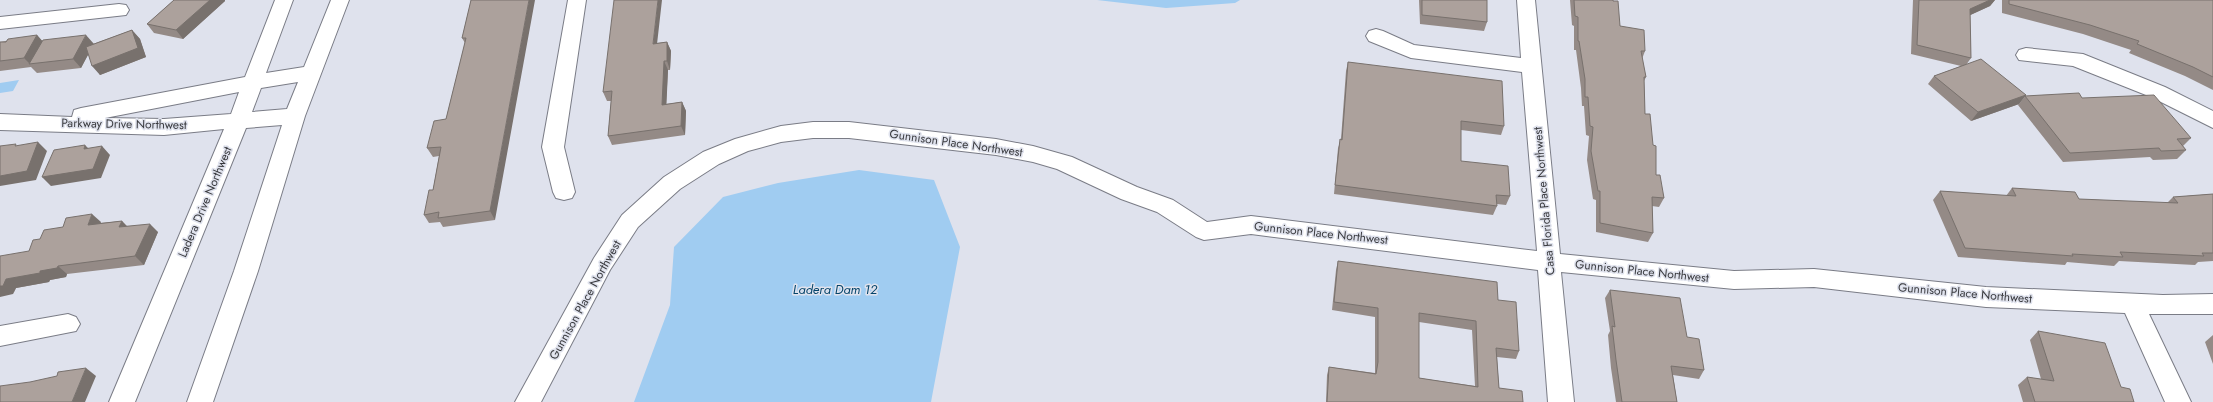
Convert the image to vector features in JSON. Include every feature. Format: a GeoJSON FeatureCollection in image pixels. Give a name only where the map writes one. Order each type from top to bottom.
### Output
{"type":"FeatureCollection","features":[{"type":"Feature","properties":{"kind":"street","name":"Ladera Drive Northwest"},"geometry":{"type":"LineString","coordinates":[[122,402],[238,122],[284,0]]}},
{"type":"Feature","properties":{"kind":"street"},"geometry":{"type":"LineString","coordinates":[[200,402],[246,271],[295,116],[310,73],[340,0]]}},
{"type":"Feature","properties":{"kind":"street"},"geometry":{"type":"LineString","coordinates":[[564,192],[553,147],[577,0]]}},
{"type":"Feature","properties":{"kind":"street","name":"Casa Florida Place Northwest"},"geometry":{"type":"LineString","coordinates":[[1526,0],[1561,402]]}},
{"type":"Feature","properties":{"kind":"street"},"geometry":{"type":"LineString","coordinates":[[0,23],[119,10]]}},
{"type":"Feature","properties":{"kind":"street"},"geometry":{"type":"LineString","coordinates":[[1376,36],[1411,51],[1532,66]]}},
{"type":"Feature","properties":{"kind":"street"},"geometry":{"type":"LineString","coordinates":[[2026,55],[2076,59],[2158,92],[2213,120]]}},
{"type":"Feature","properties":{"kind":"street"},"geometry":{"type":"LineString","coordinates":[[26,123],[93,114],[195,92],[310,73]]}},
{"type":"Feature","properties":{"kind":"street","name":"Parkway Drive Northwest"},"geometry":{"type":"LineString","coordinates":[[0,122],[164,127],[238,122],[295,116]]}},
{"type":"Feature","properties":{"kind":"street","name":"Gunnison Place Northwest"},"geometry":{"type":"LineString","coordinates":[[528,402],[602,264],[630,221],[672,183],[711,158],[742,145],[781,134],[800,132],[849,130],[996,146],[1033,154],[1064,163],[1129,193],[1165,206],[1204,230],[1251,225],[1549,262],[1734,280],[1814,278],[1986,297],[2163,305],[2213,304]]}},
{"type":"Feature","properties":{"kind":"street"},"geometry":{"type":"LineString","coordinates":[[2132,303],[2178,402]]}},
{"type":"Feature","properties":{"kind":"street"},"geometry":{"type":"LineString","coordinates":[[0,336],[68,324]]}},
{"type":"Feature","properties":{"kind":"water"},"geometry":{"type":"Polygon","coordinates":[[[1097,0],[1240,0],[1235,3],[1166,8],[1097,0]]]}},
{"type":"Feature","properties":{"kind":"water"},"geometry":{"type":"Polygon","coordinates":[[[19,80],[13,91],[0,93],[0,83],[19,80]]]}},
{"type":"Feature","properties":{"kind":"water","name":"Ladera Dam 12"},"geometry":{"type":"Polygon","coordinates":[[[859,170],[934,180],[960,247],[931,402],[634,402],[670,305],[674,247],[723,197],[778,183],[859,170]]]}},
{"type":"Feature","properties":{"kind":"building"},"geometry":{"type":"Polygon","coordinates":[[[174,0],[210,0],[176,30],[147,24],[174,0]]]}},
{"type":"Feature","properties":{"kind":"building"},"geometry":{"type":"Polygon","coordinates":[[[471,0],[529,0],[490,211],[438,218],[439,212],[424,215],[429,190],[433,190],[441,147],[427,148],[434,121],[446,119],[466,38],[462,38],[471,0]]]}},
{"type":"Feature","properties":{"kind":"building"},"geometry":{"type":"Polygon","coordinates":[[[614,0],[658,0],[653,44],[667,42],[667,61],[664,61],[662,105],[682,102],[681,126],[608,136],[612,91],[603,92],[614,0]]]}},
{"type":"Feature","properties":{"kind":"building"},"geometry":{"type":"Polygon","coordinates":[[[1422,0],[1487,0],[1487,22],[1422,15],[1422,0]]]}},
{"type":"Feature","properties":{"kind":"building"},"geometry":{"type":"Polygon","coordinates":[[[1574,0],[1618,1],[1620,26],[1644,30],[1645,51],[1641,51],[1646,77],[1644,77],[1645,114],[1650,114],[1653,145],[1656,146],[1656,175],[1660,175],[1664,198],[1652,197],[1653,233],[1600,223],[1600,191],[1598,191],[1591,151],[1593,127],[1590,126],[1588,97],[1585,97],[1585,79],[1578,41],[1578,17],[1575,16],[1574,0]]]}},
{"type":"Feature","properties":{"kind":"building"},"geometry":{"type":"Polygon","coordinates":[[[1919,0],[1990,0],[1970,9],[1971,58],[1917,45],[1919,0]]]}},
{"type":"Feature","properties":{"kind":"building"},"geometry":{"type":"Polygon","coordinates":[[[2009,0],[2213,0],[2213,77],[2193,67],[2137,44],[2139,41],[2090,25],[2009,4],[2009,0]]]}},
{"type":"Feature","properties":{"kind":"building"},"geometry":{"type":"Polygon","coordinates":[[[132,30],[138,48],[92,66],[86,47],[132,30]]]}},
{"type":"Feature","properties":{"kind":"building"},"geometry":{"type":"Polygon","coordinates":[[[37,35],[24,58],[0,61],[0,42],[6,42],[8,39],[37,35]]]}},
{"type":"Feature","properties":{"kind":"building"},"geometry":{"type":"Polygon","coordinates":[[[86,35],[73,59],[29,64],[43,40],[86,35]]]}},
{"type":"Feature","properties":{"kind":"building"},"geometry":{"type":"Polygon","coordinates":[[[1981,59],[2026,95],[1978,112],[1934,76],[1981,59]]]}},
{"type":"Feature","properties":{"kind":"building"},"geometry":{"type":"Polygon","coordinates":[[[1348,62],[1502,81],[1504,126],[1461,121],[1461,161],[1508,166],[1510,196],[1496,195],[1497,206],[1335,185],[1340,139],[1342,140],[1348,62]]]}},
{"type":"Feature","properties":{"kind":"building"},"geometry":{"type":"Polygon","coordinates":[[[2079,93],[2082,98],[2154,95],[2191,138],[2177,139],[2186,150],[2161,151],[2159,148],[2070,153],[2025,96],[2079,93]]]}},
{"type":"Feature","properties":{"kind":"building"},"geometry":{"type":"Polygon","coordinates":[[[38,142],[27,171],[0,176],[0,146],[16,144],[15,146],[38,142]]]}},
{"type":"Feature","properties":{"kind":"building"},"geometry":{"type":"Polygon","coordinates":[[[85,145],[84,149],[102,146],[93,169],[42,177],[54,150],[85,145]]]}},
{"type":"Feature","properties":{"kind":"building"},"geometry":{"type":"Polygon","coordinates":[[[2012,188],[2075,192],[2079,199],[2178,203],[2173,197],[2213,194],[2213,253],[2202,253],[2204,256],[2120,252],[2123,257],[2072,254],[2073,256],[1965,248],[1940,191],[2016,196],[2012,188]]]}},
{"type":"Feature","properties":{"kind":"building"},"geometry":{"type":"Polygon","coordinates":[[[92,214],[88,225],[122,221],[119,227],[150,224],[135,256],[58,266],[57,268],[40,271],[40,273],[6,279],[3,286],[0,286],[0,256],[29,251],[33,240],[40,239],[44,230],[63,227],[66,218],[92,214]]]}},
{"type":"Feature","properties":{"kind":"building"},"geometry":{"type":"Polygon","coordinates":[[[1338,261],[1497,282],[1498,300],[1516,302],[1519,351],[1496,348],[1499,388],[1522,391],[1523,402],[1327,402],[1329,367],[1376,374],[1378,362],[1378,308],[1334,302],[1338,261]],[[1419,313],[1419,378],[1478,387],[1476,321],[1419,313]]]}},
{"type":"Feature","properties":{"kind":"building"},"geometry":{"type":"Polygon","coordinates":[[[1610,290],[1680,298],[1687,337],[1699,339],[1704,370],[1671,366],[1677,402],[1622,402],[1612,326],[1615,327],[1610,290]]]}},
{"type":"Feature","properties":{"kind":"building"},"geometry":{"type":"Polygon","coordinates":[[[2038,331],[2105,343],[2121,387],[2130,389],[2134,402],[2035,402],[2027,377],[2054,381],[2038,331]]]}},
{"type":"Feature","properties":{"kind":"building"},"geometry":{"type":"Polygon","coordinates":[[[86,368],[72,402],[0,402],[0,386],[30,382],[57,376],[58,372],[86,368]]]}}]}
